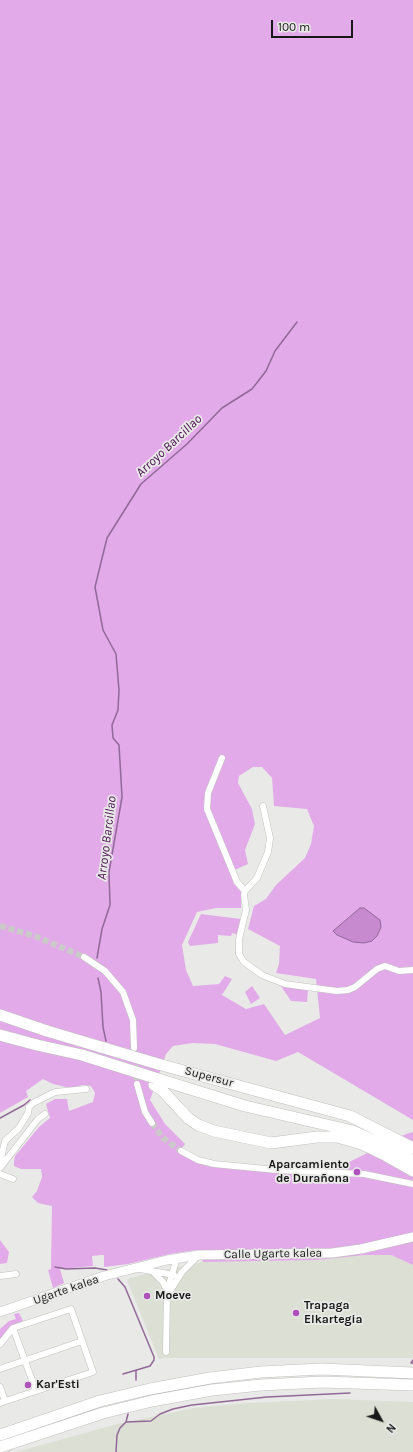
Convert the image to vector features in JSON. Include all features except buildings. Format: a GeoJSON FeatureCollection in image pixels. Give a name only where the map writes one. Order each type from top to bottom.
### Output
{"type":"FeatureCollection","features":[{"type":"Feature","properties":{"kind":"highway","name":"Supersur"},"geometry":{"type":"LineString","coordinates":[[0,1016],[158,1064],[350,1116],[375,1127],[413,1148]]}},
{"type":"Feature","properties":{"kind":"highway","name":"Supersur"},"geometry":{"type":"LineString","coordinates":[[0,1035],[61,1052],[79,1060],[245,1106],[353,1131],[365,1141],[413,1161]]}},
{"type":"Feature","properties":{"kind":"highway"},"geometry":{"type":"LineString","coordinates":[[155,1081],[188,1118],[198,1126],[214,1132],[271,1143],[317,1137],[365,1141],[383,1154],[413,1170]]}},
{"type":"Feature","properties":{"kind":"highway"},"geometry":{"type":"LineString","coordinates":[[0,1428],[56,1415],[144,1390],[227,1376],[322,1369],[413,1373]]}},
{"type":"Feature","properties":{"kind":"highway"},"geometry":{"type":"LineString","coordinates":[[0,1447],[103,1413],[152,1401],[206,1391],[301,1382],[356,1382],[413,1385]]}},
{"type":"Feature","properties":{"kind":"highway"},"geometry":{"type":"LineString","coordinates":[[0,1435],[56,1415]]}},
{"type":"Feature","properties":{"kind":"street"},"geometry":{"type":"LineString","coordinates":[[222,758],[208,793],[207,809],[238,882],[245,891],[246,910],[239,939],[239,954],[244,962],[262,975],[284,984],[338,991],[348,990],[355,987],[377,968],[385,966],[399,971],[413,970]]}},
{"type":"Feature","properties":{"kind":"street"},"geometry":{"type":"LineString","coordinates":[[245,891],[257,878],[268,852],[270,838],[263,806]]}},
{"type":"Feature","properties":{"kind":"street"},"geometry":{"type":"LineString","coordinates":[[84,957],[105,971],[123,992],[133,1020],[134,1048]]}},
{"type":"Feature","properties":{"kind":"street"},"geometry":{"type":"LineString","coordinates":[[137,1084],[145,1112],[152,1123]]}},
{"type":"Feature","properties":{"kind":"street"},"geometry":{"type":"LineString","coordinates":[[0,1163],[5,1141],[19,1128],[28,1113],[28,1107],[55,1092],[86,1089]]}},
{"type":"Feature","properties":{"kind":"street"},"geometry":{"type":"LineString","coordinates":[[0,1168],[38,1119],[45,1114]]}},
{"type":"Feature","properties":{"kind":"street"},"geometry":{"type":"LineString","coordinates":[[181,1151],[198,1160],[214,1164],[276,1170],[364,1174],[413,1184]]}},
{"type":"Feature","properties":{"kind":"street"},"geometry":{"type":"LineString","coordinates":[[0,1174],[13,1179]]}},
{"type":"Feature","properties":{"kind":"street","name":"Calle Ugarte kalea"},"geometry":{"type":"LineString","coordinates":[[132,1268],[157,1262],[196,1256],[332,1253],[361,1249],[413,1237]]}},
{"type":"Feature","properties":{"kind":"street"},"geometry":{"type":"LineString","coordinates":[[157,1262],[176,1261],[196,1256]]}},
{"type":"Feature","properties":{"kind":"street"},"geometry":{"type":"LineString","coordinates":[[166,1300],[171,1288],[196,1256]]}},
{"type":"Feature","properties":{"kind":"street"},"geometry":{"type":"LineString","coordinates":[[176,1261],[181,1274]]}},
{"type":"Feature","properties":{"kind":"street"},"geometry":{"type":"LineString","coordinates":[[166,1352],[167,1290],[176,1261]]}},
{"type":"Feature","properties":{"kind":"street"},"geometry":{"type":"LineString","coordinates":[[132,1268],[150,1270],[171,1275],[181,1274]]}},
{"type":"Feature","properties":{"kind":"street","name":"Ugarte kalea"},"geometry":{"type":"LineString","coordinates":[[0,1312],[132,1268]]}},
{"type":"Feature","properties":{"kind":"street"},"geometry":{"type":"LineString","coordinates":[[150,1270],[160,1278],[167,1290]]}},
{"type":"Feature","properties":{"kind":"street"},"geometry":{"type":"LineString","coordinates":[[0,1276],[16,1274]]}},
{"type":"Feature","properties":{"kind":"street"},"geometry":{"type":"LineString","coordinates":[[0,1344],[13,1328],[71,1309],[93,1372],[3,1402],[0,1387]]}},
{"type":"Feature","properties":{"kind":"street"},"geometry":{"type":"LineString","coordinates":[[13,1328],[36,1391]]}},
{"type":"Feature","properties":{"kind":"street"},"geometry":{"type":"LineString","coordinates":[[0,1369],[82,1341]]}},
{"type":"Feature","properties":{"kind":"shaded area"},"geometry":{"type":"Polygon","coordinates":[[[0,0],[413,0],[413,1120],[298,1052],[276,1061],[215,1044],[193,1043],[173,1046],[166,1054],[150,1100],[165,1124],[185,1144],[179,1152],[215,1166],[232,1169],[326,1176],[341,1166],[413,1132],[413,1265],[391,1255],[365,1255],[317,1260],[203,1262],[197,1250],[170,1254],[128,1264],[104,1267],[104,1255],[101,1255],[92,1256],[93,1266],[60,1269],[64,1283],[53,1288],[48,1270],[51,1269],[52,1206],[38,1203],[32,1197],[37,1191],[42,1177],[41,1169],[21,1169],[14,1166],[15,1156],[39,1127],[50,1118],[46,1104],[55,1099],[67,1099],[69,1111],[93,1102],[95,1093],[91,1086],[83,1085],[70,1088],[53,1084],[43,1079],[26,1091],[28,1097],[0,1113],[0,0]],[[253,767],[239,776],[238,783],[252,809],[255,824],[245,850],[248,864],[230,872],[234,884],[241,892],[241,908],[216,908],[197,912],[182,945],[186,970],[193,986],[219,984],[225,976],[232,979],[222,995],[246,1009],[264,1004],[285,1035],[320,1018],[316,979],[276,973],[279,964],[280,946],[248,929],[254,906],[266,899],[276,885],[305,858],[311,844],[314,826],[307,809],[274,806],[272,778],[262,767],[253,767]]]}},
{"type":"Feature","properties":{"kind":"shaded area"},"geometry":{"type":"Polygon","coordinates":[[[360,908],[364,908],[380,920],[381,927],[377,936],[372,941],[364,943],[353,942],[337,935],[333,931],[360,908]]]}},
{"type":"Feature","properties":{"kind":"shaded area"},"geometry":{"type":"Polygon","coordinates":[[[201,914],[241,919],[239,935],[232,933],[231,936],[218,935],[218,943],[190,946],[188,942],[201,914]]]}},
{"type":"Feature","properties":{"kind":"shaded area"},"geometry":{"type":"Polygon","coordinates":[[[252,986],[260,998],[251,1004],[245,992],[252,986]]]}},
{"type":"Feature","properties":{"kind":"shaded area"},"geometry":{"type":"Polygon","coordinates":[[[281,986],[308,989],[307,1002],[291,1001],[281,986]]]}},
{"type":"Feature","properties":{"kind":"shaded area"},"geometry":{"type":"Polygon","coordinates":[[[0,1240],[9,1252],[7,1263],[0,1264],[0,1240]]]}},
{"type":"Feature","properties":{"kind":"shaded area"},"geometry":{"type":"Polygon","coordinates":[[[365,1255],[391,1255],[413,1265],[413,1358],[159,1359],[127,1280],[146,1274],[203,1262],[317,1260],[365,1255]]]}},
{"type":"Feature","properties":{"kind":"shaded area"},"geometry":{"type":"Polygon","coordinates":[[[19,1313],[23,1321],[14,1325],[0,1340],[0,1329],[9,1321],[16,1319],[14,1314],[19,1313]]]}},
{"type":"Feature","properties":{"kind":"shaded area"},"geometry":{"type":"Polygon","coordinates":[[[333,1399],[413,1402],[413,1452],[16,1452],[117,1424],[194,1408],[248,1403],[333,1399]]]}},
{"type":"Feature","properties":{"kind":"waterway","name":"Arroyo Barcillao"},"geometry":{"type":"LineString","coordinates":[[97,958],[102,929],[110,905],[109,872],[122,797],[119,745],[113,738],[112,725],[118,710],[119,690],[116,654],[103,630],[95,587],[107,538],[141,484],[187,444],[222,408],[252,389],[266,371],[275,351],[297,322]]}},
{"type":"Feature","properties":{"kind":"waterway","name":"Arroyo Barcillao"},"geometry":{"type":"LineString","coordinates":[[98,978],[101,992],[103,1027],[106,1041]]}},
{"type":"Feature","properties":{"kind":"waterway","name":"Arroyo Barcillao"},"geometry":{"type":"LineString","coordinates":[[0,1118],[24,1105],[30,1100]]}},
{"type":"Feature","properties":{"kind":"waterway","name":"Arroyo Barcillao"},"geometry":{"type":"LineString","coordinates":[[55,1267],[66,1269],[95,1268],[107,1270]]}},
{"type":"Feature","properties":{"kind":"waterway","name":"Arroyo Barcillao"},"geometry":{"type":"LineString","coordinates":[[118,1279],[125,1287],[154,1357],[154,1360],[150,1366],[123,1374]]}},
{"type":"Feature","properties":{"kind":"waterway"},"geometry":{"type":"LineString","coordinates":[[413,1360],[411,1363],[413,1363]]}},
{"type":"Feature","properties":{"kind":"waterway"},"geometry":{"type":"LineString","coordinates":[[136,1370],[136,1380]]}},
{"type":"Feature","properties":{"kind":"waterway"},"geometry":{"type":"LineString","coordinates":[[126,1422],[151,1421],[160,1414],[173,1409],[192,1405],[267,1397],[350,1393]]}},
{"type":"Feature","properties":{"kind":"waterway"},"geometry":{"type":"LineString","coordinates":[[116,1452],[117,1435],[120,1428],[126,1422],[128,1414]]}},
{"type":"Feature","properties":{"kind":"tunnel"},"geometry":{"type":"LineString","coordinates":[[0,926],[35,936],[84,957]]}},
{"type":"Feature","properties":{"kind":"tunnel"},"geometry":{"type":"LineString","coordinates":[[135,1056],[137,1084]]}},
{"type":"Feature","properties":{"kind":"tunnel"},"geometry":{"type":"LineString","coordinates":[[152,1123],[163,1138],[181,1151]]}},
{"type":"Feature","properties":{"kind":"tunnel"},"geometry":{"type":"LineString","coordinates":[[0,1441],[9,1452]]}},
{"type":"Feature","properties":{"kind":"place","name":"Aparcamiento de Durañona"},"geometry":{"type":"Point","coordinates":[357,1172]}},
{"type":"Feature","properties":{"kind":"place","name":"Moeve"},"geometry":{"type":"Point","coordinates":[147,1296]}},
{"type":"Feature","properties":{"kind":"place","name":"Trapaga Elkartegia"},"geometry":{"type":"Point","coordinates":[296,1313]}},
{"type":"Feature","properties":{"kind":"place","name":"Kar'Esti"},"geometry":{"type":"Point","coordinates":[28,1385]}}]}
